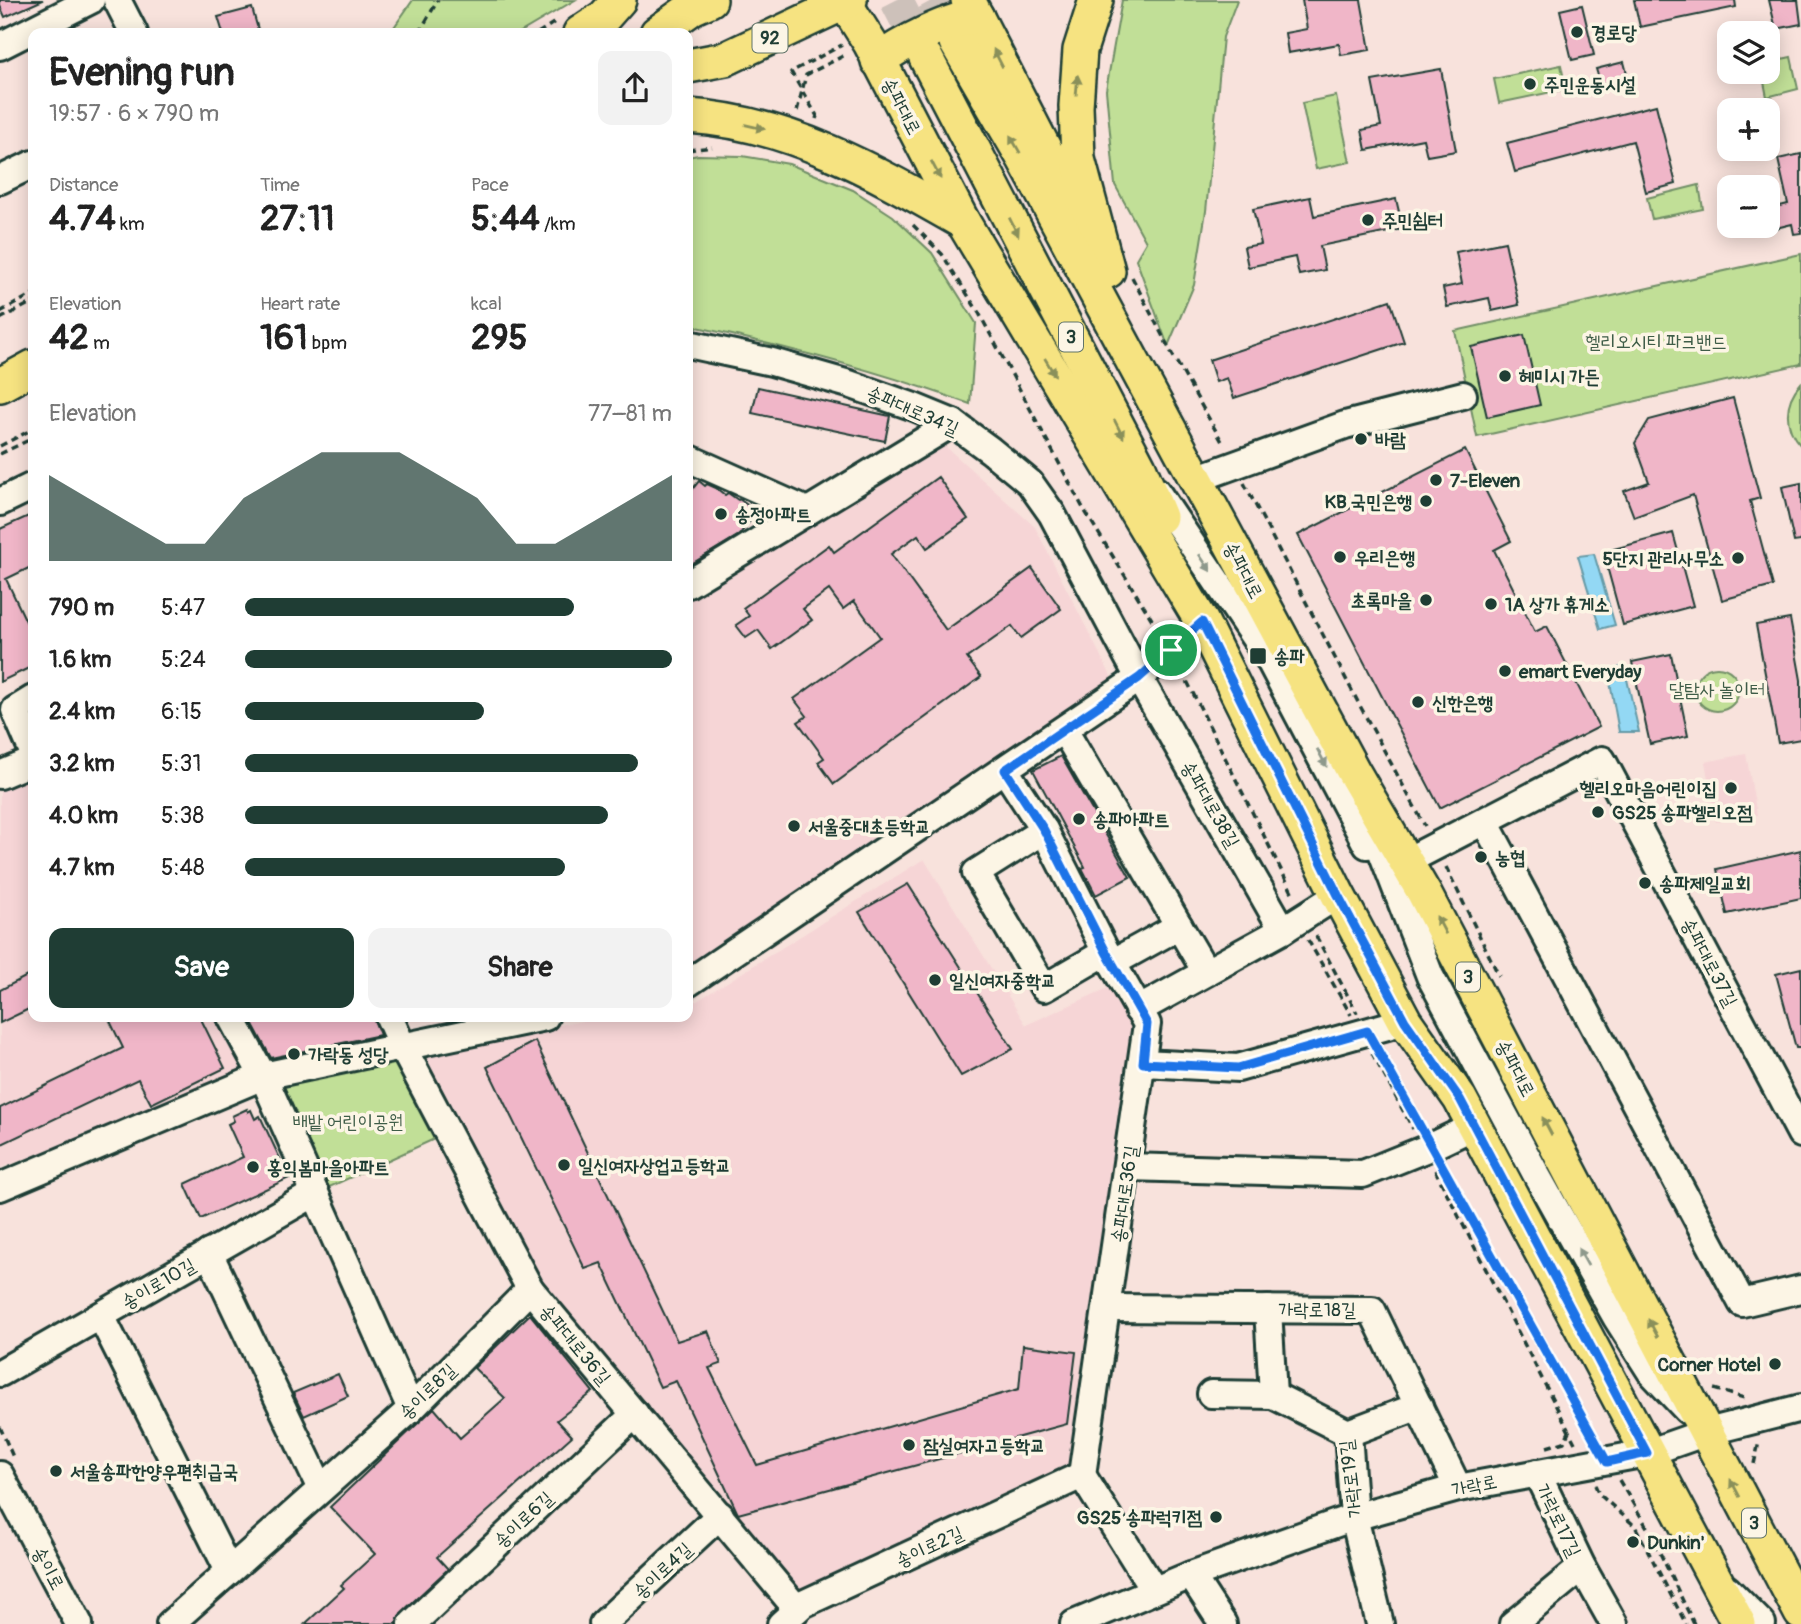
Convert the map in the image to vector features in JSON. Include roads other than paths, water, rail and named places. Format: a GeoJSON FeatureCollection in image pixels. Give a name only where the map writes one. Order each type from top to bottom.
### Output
{"type":"FeatureCollection","features":[{"type":"Feature","properties":{"kind":"main road"},"geometry":{"type":"LineString","coordinates":[[588,28],[604,17],[619,0]]}},
{"type":"Feature","properties":{"kind":"main road"},"geometry":{"type":"LineString","coordinates":[[664,28],[692,8],[710,0]]}},
{"type":"Feature","properties":{"kind":"main road"},"geometry":{"type":"LineString","coordinates":[[1096,0],[1080,50],[1076,106],[1078,159],[1119,272]]}},
{"type":"Feature","properties":{"kind":"main road","name":"송파대로"},"geometry":{"type":"LineString","coordinates":[[846,1],[963,222],[1202,622],[1338,895],[1405,1021],[1467,1112],[1739,1624]]}},
{"type":"Feature","properties":{"kind":"main road","name":"92"},"geometry":{"type":"LineString","coordinates":[[693,65],[725,59],[846,1]]}},
{"type":"Feature","properties":{"kind":"main road"},"geometry":{"type":"LineString","coordinates":[[878,61],[895,48],[963,17],[967,20],[1119,272],[1223,469],[1221,527]]}},
{"type":"Feature","properties":{"kind":"main road","name":"3"},"geometry":{"type":"LineString","coordinates":[[967,20],[1024,159],[1221,527]]}},
{"type":"Feature","properties":{"kind":"main road","name":"3"},"geometry":{"type":"LineString","coordinates":[[926,58],[1139,467],[1202,622]]}},
{"type":"Feature","properties":{"kind":"main road"},"geometry":{"type":"LineString","coordinates":[[693,116],[715,118],[790,135],[879,174],[963,222]]}},
{"type":"Feature","properties":{"kind":"main road"},"geometry":{"type":"LineString","coordinates":[[0,385],[28,370]]}},
{"type":"Feature","properties":{"kind":"main road","name":"송파대로"},"geometry":{"type":"LineString","coordinates":[[1221,527],[1353,771],[1424,893],[1801,1614]]}},
{"type":"Feature","properties":{"kind":"street"},"geometry":{"type":"LineString","coordinates":[[36,28],[91,0]]}},
{"type":"Feature","properties":{"kind":"street"},"geometry":{"type":"LineString","coordinates":[[117,0],[131,28]]}},
{"type":"Feature","properties":{"kind":"street"},"geometry":{"type":"LineString","coordinates":[[0,46],[28,32]]}},
{"type":"Feature","properties":{"kind":"street"},"geometry":{"type":"LineString","coordinates":[[0,180],[28,166]]}},
{"type":"Feature","properties":{"kind":"street","name":"송파대로34길"},"geometry":{"type":"LineString","coordinates":[[693,345],[772,362],[849,384],[953,423],[990,450],[1030,483],[1052,514],[1139,678]]}},
{"type":"Feature","properties":{"kind":"street"},"geometry":{"type":"LineString","coordinates":[[1223,469],[1345,425],[1463,395]]}},
{"type":"Feature","properties":{"kind":"street"},"geometry":{"type":"LineString","coordinates":[[693,581],[953,423]]}},
{"type":"Feature","properties":{"kind":"street"},"geometry":{"type":"LineString","coordinates":[[693,460],[807,511]]}},
{"type":"Feature","properties":{"kind":"street"},"geometry":{"type":"LineString","coordinates":[[1128,1167],[1363,1174],[1427,1149],[1467,1112],[1457,1046],[1422,979],[1361,831],[1269,659],[1139,467]]}},
{"type":"Feature","properties":{"kind":"street"},"geometry":{"type":"LineString","coordinates":[[0,502],[28,488]]}},
{"type":"Feature","properties":{"kind":"street"},"geometry":{"type":"LineString","coordinates":[[693,980],[1139,678],[1202,622]]}},
{"type":"Feature","properties":{"kind":"street","name":"송파대로38길"},"geometry":{"type":"LineString","coordinates":[[1139,678],[1294,924]]}},
{"type":"Feature","properties":{"kind":"street"},"geometry":{"type":"LineString","coordinates":[[28,702],[15,710],[28,740]]}},
{"type":"Feature","properties":{"kind":"street"},"geometry":{"type":"LineString","coordinates":[[1064,730],[1206,972]]}},
{"type":"Feature","properties":{"kind":"street","name":"송파대로37길"},"geometry":{"type":"LineString","coordinates":[[1405,862],[1602,760],[1801,1134]]}},
{"type":"Feature","properties":{"kind":"street"},"geometry":{"type":"LineString","coordinates":[[0,775],[28,763]]}},
{"type":"Feature","properties":{"kind":"street","name":"송파대로36길"},"geometry":{"type":"LineString","coordinates":[[1005,770],[1044,830],[1109,957],[1147,1024],[1082,1475]]}},
{"type":"Feature","properties":{"kind":"street"},"geometry":{"type":"LineString","coordinates":[[1353,771],[1372,828],[1430,976],[1536,1174],[1616,1317],[1651,1373],[1707,1432]]}},
{"type":"Feature","properties":{"kind":"street"},"geometry":{"type":"LineString","coordinates":[[1485,822],[1742,1304],[1801,1289]]}},
{"type":"Feature","properties":{"kind":"street"},"geometry":{"type":"LineString","coordinates":[[1044,830],[976,873],[1044,988],[1179,926]]}},
{"type":"Feature","properties":{"kind":"street"},"geometry":{"type":"LineString","coordinates":[[1138,1010],[1294,924],[1338,895]]}},
{"type":"Feature","properties":{"kind":"street"},"geometry":{"type":"LineString","coordinates":[[1143,1063],[1238,1068],[1405,1021]]}},
{"type":"Feature","properties":{"kind":"street"},"geometry":{"type":"LineString","coordinates":[[234,1022],[263,1076],[411,1409]]}},
{"type":"Feature","properties":{"kind":"street","name":"송파대로36길"},"geometry":{"type":"LineString","coordinates":[[391,1022],[530,1289],[720,1515],[789,1617]]}},
{"type":"Feature","properties":{"kind":"street"},"geometry":{"type":"LineString","coordinates":[[0,1187],[263,1076],[520,1022]]}},
{"type":"Feature","properties":{"kind":"street","name":"송이로10길"},"geometry":{"type":"LineString","coordinates":[[0,1373],[315,1193]]}},
{"type":"Feature","properties":{"kind":"street"},"geometry":{"type":"LineString","coordinates":[[209,1254],[321,1489]]}},
{"type":"Feature","properties":{"kind":"street","name":"송이로8길"},"geometry":{"type":"LineString","coordinates":[[170,1624],[411,1409],[530,1289]]}},
{"type":"Feature","properties":{"kind":"street","name":"가락로18길"},"geometry":{"type":"LineString","coordinates":[[1107,1308],[1372,1310],[1458,1488]]}},
{"type":"Feature","properties":{"kind":"street"},"geometry":{"type":"LineString","coordinates":[[1268,1309],[1273,1395]]}},
{"type":"Feature","properties":{"kind":"street"},"geometry":{"type":"LineString","coordinates":[[101,1315],[229,1571]]}},
{"type":"Feature","properties":{"kind":"street","name":"가락로19길"},"geometry":{"type":"LineString","coordinates":[[1211,1394],[1273,1395],[1348,1433],[1354,1517],[1380,1624]]}},
{"type":"Feature","properties":{"kind":"street"},"geometry":{"type":"LineString","coordinates":[[1348,1433],[1419,1406]]}},
{"type":"Feature","properties":{"kind":"street","name":"가락로"},"geometry":{"type":"LineString","coordinates":[[1074,1624],[1191,1575],[1354,1517],[1458,1488],[1647,1453],[1707,1432],[1801,1409]]}},
{"type":"Feature","properties":{"kind":"street","name":"송이로6길"},"geometry":{"type":"LineString","coordinates":[[412,1624],[635,1414]]}},
{"type":"Feature","properties":{"kind":"street","name":"가락로17길"},"geometry":{"type":"LineString","coordinates":[[1537,1473],[1613,1624]]}},
{"type":"Feature","properties":{"kind":"street","name":"송이로"},"geometry":{"type":"LineString","coordinates":[[0,1475],[79,1624]]}},
{"type":"Feature","properties":{"kind":"street"},"geometry":{"type":"LineString","coordinates":[[1082,1475],[1154,1590]]}},
{"type":"Feature","properties":{"kind":"street","name":"송이로2길"},"geometry":{"type":"LineString","coordinates":[[789,1617],[803,1604],[1082,1475]]}},
{"type":"Feature","properties":{"kind":"street","name":"송이로4길"},"geometry":{"type":"LineString","coordinates":[[603,1624],[720,1515]]}},
{"type":"Feature","properties":{"kind":"street","name":"가락로17길"},"geometry":{"type":"LineString","coordinates":[[1513,1624],[1582,1567]]}},
{"type":"Feature","properties":{"kind":"street"},"geometry":{"type":"LineString","coordinates":[[1191,1575],[1223,1624]]}},
{"type":"Feature","properties":{"kind":"street"},"geometry":{"type":"LineString","coordinates":[[1718,1581],[1762,1624]]}},
{"type":"Feature","properties":{"kind":"water"},"geometry":{"type":"Polygon","coordinates":[[[1594,554],[1615,625],[1600,629],[1578,556],[1594,554]]]}},
{"type":"Feature","properties":{"kind":"water"},"geometry":{"type":"Polygon","coordinates":[[[1624,666],[1639,732],[1619,732],[1608,671],[1624,666]]]}},
{"type":"Feature","properties":{"kind":"tunnel"},"geometry":{"type":"LineString","coordinates":[[896,0],[926,58]]}},
{"type":"Feature","properties":{"kind":"tunnel"},"geometry":{"type":"LineString","coordinates":[[933,0],[956,42]]}},
{"type":"Feature","properties":{"kind":"place","name":"경로당"},"geometry":{"type":"Point","coordinates":[1577,32]}},
{"type":"Feature","properties":{"kind":"place","name":"주민운동시설"},"geometry":{"type":"Point","coordinates":[1530,84]}},
{"type":"Feature","properties":{"kind":"place","name":"주민쉼터"},"geometry":{"type":"Point","coordinates":[1368,220]}},
{"type":"Feature","properties":{"kind":"place","name":"헤미시 가든"},"geometry":{"type":"Point","coordinates":[1505,376]}},
{"type":"Feature","properties":{"kind":"place","name":"바람"},"geometry":{"type":"Point","coordinates":[1361,439]}},
{"type":"Feature","properties":{"kind":"place","name":"7-Eleven"},"geometry":{"type":"Point","coordinates":[1436,480]}},
{"type":"Feature","properties":{"kind":"place","name":"KB 국민은행"},"geometry":{"type":"Point","coordinates":[1426,501]}},
{"type":"Feature","properties":{"kind":"place","name":"송정아파트"},"geometry":{"type":"Point","coordinates":[721,514]}},
{"type":"Feature","properties":{"kind":"place","name":"우리은행"},"geometry":{"type":"Point","coordinates":[1340,557]}},
{"type":"Feature","properties":{"kind":"place","name":"5단지 관리사무소"},"geometry":{"type":"Point","coordinates":[1738,558]}},
{"type":"Feature","properties":{"kind":"place","name":"초록마을"},"geometry":{"type":"Point","coordinates":[1426,600]}},
{"type":"Feature","properties":{"kind":"place","name":"1A 상가 휴게소"},"geometry":{"type":"Point","coordinates":[1491,604]}},
{"type":"Feature","properties":{"kind":"place","name":"송파"},"geometry":{"type":"Point","coordinates":[1258,656]}},
{"type":"Feature","properties":{"kind":"place","name":"emart Everyday"},"geometry":{"type":"Point","coordinates":[1505,671]}},
{"type":"Feature","properties":{"kind":"place","name":"신한은행"},"geometry":{"type":"Point","coordinates":[1418,702]}},
{"type":"Feature","properties":{"kind":"place","name":"헬리오마음어린이집"},"geometry":{"type":"Point","coordinates":[1731,788]}},
{"type":"Feature","properties":{"kind":"place","name":"GS25 송파헬리오점"},"geometry":{"type":"Point","coordinates":[1598,812]}},
{"type":"Feature","properties":{"kind":"place","name":"송파아파트"},"geometry":{"type":"Point","coordinates":[1079,819]}},
{"type":"Feature","properties":{"kind":"place","name":"서울중대초등학교"},"geometry":{"type":"Point","coordinates":[794,826]}},
{"type":"Feature","properties":{"kind":"place","name":"농협"},"geometry":{"type":"Point","coordinates":[1481,857]}},
{"type":"Feature","properties":{"kind":"place","name":"송파제일교회"},"geometry":{"type":"Point","coordinates":[1645,883]}},
{"type":"Feature","properties":{"kind":"place","name":"일신여자중학교"},"geometry":{"type":"Point","coordinates":[935,980]}},
{"type":"Feature","properties":{"kind":"place","name":"가락동 성당"},"geometry":{"type":"Point","coordinates":[294,1054]}},
{"type":"Feature","properties":{"kind":"place","name":"일신여자상업고등학교"},"geometry":{"type":"Point","coordinates":[564,1165]}},
{"type":"Feature","properties":{"kind":"place","name":"홍익봄마을아파트"},"geometry":{"type":"Point","coordinates":[253,1167]}},
{"type":"Feature","properties":{"kind":"place","name":"Corner Hotel"},"geometry":{"type":"Point","coordinates":[1775,1364]}},
{"type":"Feature","properties":{"kind":"place","name":"잠실여자고등학교"},"geometry":{"type":"Point","coordinates":[909,1445]}},
{"type":"Feature","properties":{"kind":"place","name":"서울송파한양우편취급국"},"geometry":{"type":"Point","coordinates":[56,1471]}},
{"type":"Feature","properties":{"kind":"place","name":"GS25 송파럭키점"},"geometry":{"type":"Point","coordinates":[1216,1517]}},
{"type":"Feature","properties":{"kind":"place","name":"Dunkin'"},"geometry":{"type":"Point","coordinates":[1633,1542]}},
{"type":"Feature","properties":{"kind":"park label","name":"헬리오시티 파크밴드"},"geometry":{"type":"Point","coordinates":[1656,341]}},
{"type":"Feature","properties":{"kind":"park label","name":"달탐사 놀이터"},"geometry":{"type":"Point","coordinates":[1717,689]}},
{"type":"Feature","properties":{"kind":"park label","name":"배밭 어린이공원"},"geometry":{"type":"Point","coordinates":[348,1121]}}]}
